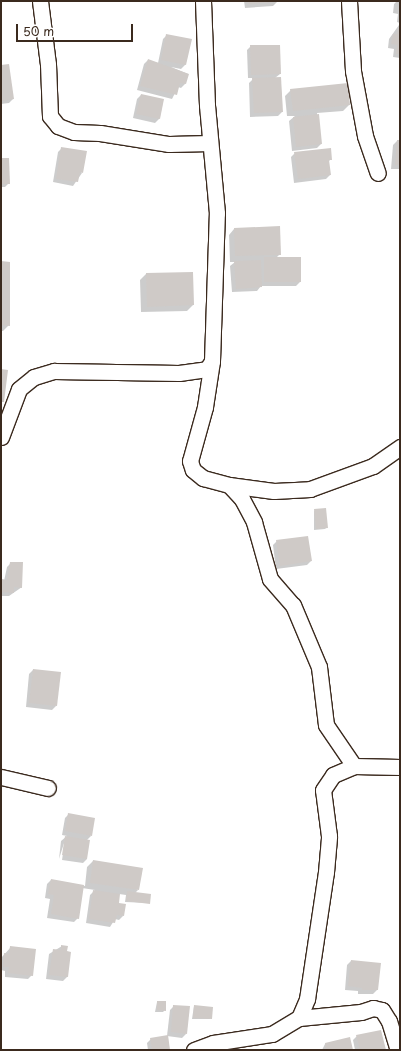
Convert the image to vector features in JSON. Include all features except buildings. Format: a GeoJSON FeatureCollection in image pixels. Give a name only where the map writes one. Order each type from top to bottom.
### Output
{"type":"FeatureCollection","features":[{"type":"Feature","properties":{"kind":"street"},"geometry":{"type":"LineString","coordinates":[[40,1],[48,64],[50,116],[58,126],[74,132],[100,133],[169,144],[210,143]]}},
{"type":"Feature","properties":{"kind":"street"},"geometry":{"type":"LineString","coordinates":[[203,1],[210,143],[217,213],[212,361],[205,407],[190,462],[193,470],[203,478],[229,485],[274,491],[310,489],[373,466],[400,447]]}},
{"type":"Feature","properties":{"kind":"street"},"geometry":{"type":"LineString","coordinates":[[349,1],[353,71],[365,136],[378,173]]}},
{"type":"Feature","properties":{"kind":"street"},"geometry":{"type":"LineString","coordinates":[[1,437],[19,389],[34,377],[54,371],[179,373],[207,369],[212,361]]}},
{"type":"Feature","properties":{"kind":"street"},"geometry":{"type":"LineString","coordinates":[[229,485],[242,498],[254,522],[270,579],[294,605],[319,667],[326,725],[354,766]]}},
{"type":"Feature","properties":{"kind":"street"},"geometry":{"type":"LineString","coordinates":[[299,1018],[305,1008],[326,872],[329,836],[323,790],[333,776],[354,766],[400,767]]}},
{"type":"Feature","properties":{"kind":"street"},"geometry":{"type":"LineString","coordinates":[[1,777],[48,788]]}},
{"type":"Feature","properties":{"kind":"street"},"geometry":{"type":"LineString","coordinates":[[194,1050],[213,1043],[272,1034],[299,1018],[361,1012],[373,1008],[382,1010],[389,1021],[398,1050]]}}]}
